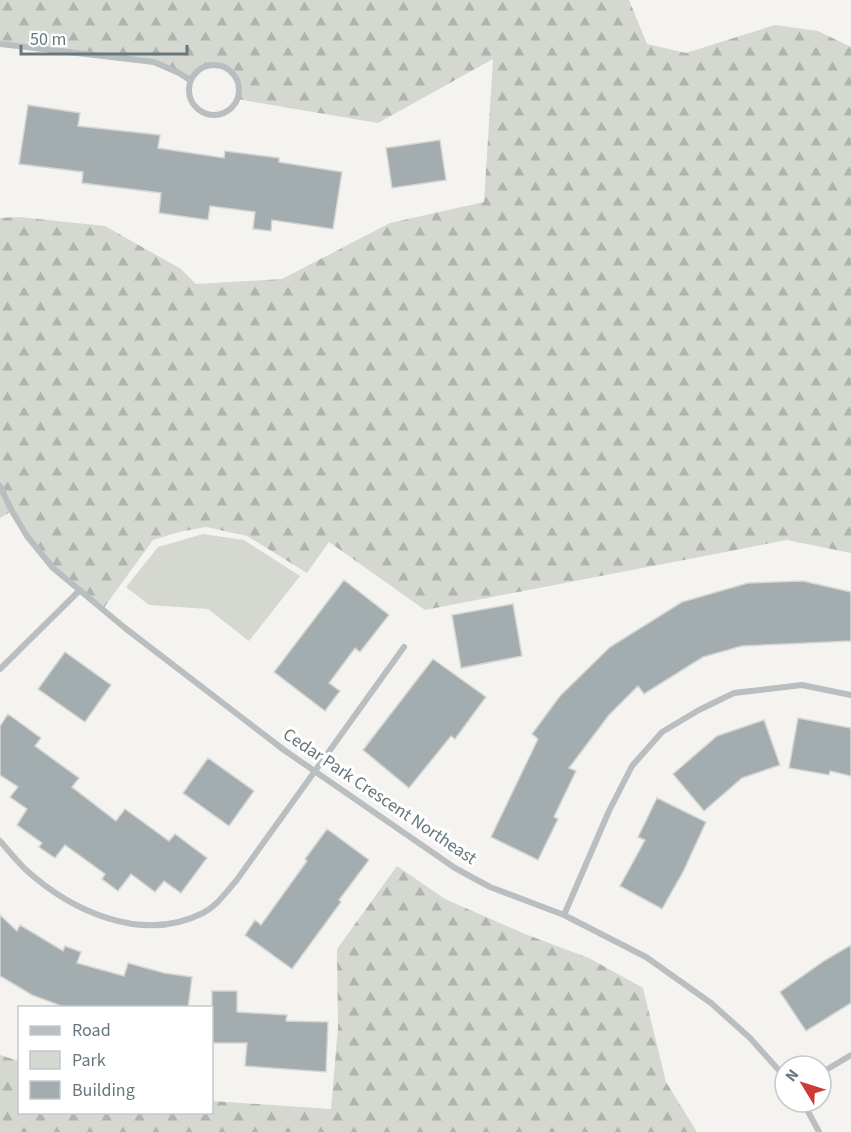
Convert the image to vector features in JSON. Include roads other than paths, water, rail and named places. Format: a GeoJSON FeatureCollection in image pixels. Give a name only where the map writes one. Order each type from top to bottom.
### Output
{"type":"FeatureCollection","features":[{"type":"Feature","properties":{"kind":"street"},"geometry":{"type":"LineString","coordinates":[[0,44],[154,62],[190,80]]}},
{"type":"Feature","properties":{"kind":"street"},"geometry":{"type":"LineString","coordinates":[[210,65],[227,68],[237,82],[239,90],[237,99],[227,111],[220,114],[204,113],[192,103],[189,96],[190,80],[202,68],[210,65]]}},
{"type":"Feature","properties":{"kind":"street","name":"Cedar Park Crescent Northeast"},"geometry":{"type":"LineString","coordinates":[[0,486],[27,536],[53,568],[144,642],[315,772],[454,868],[490,887],[564,915],[646,957],[711,1003],[750,1038],[773,1064]]}},
{"type":"Feature","properties":{"kind":"street"},"geometry":{"type":"LineString","coordinates":[[0,669],[80,590]]}},
{"type":"Feature","properties":{"kind":"street"},"geometry":{"type":"LineString","coordinates":[[0,842],[26,869],[65,898],[98,915],[133,925],[160,925],[203,912],[215,905],[236,881],[404,647]]}},
{"type":"Feature","properties":{"kind":"street"},"geometry":{"type":"LineString","coordinates":[[564,915],[609,811],[632,766],[662,732],[734,693],[802,685],[851,695]]}},
{"type":"Feature","properties":{"kind":"street"},"geometry":{"type":"LineString","coordinates":[[833,1066],[851,1055]]}},
{"type":"Feature","properties":{"kind":"street"},"geometry":{"type":"LineString","coordinates":[[810,1114],[819,1132]]}}]}
